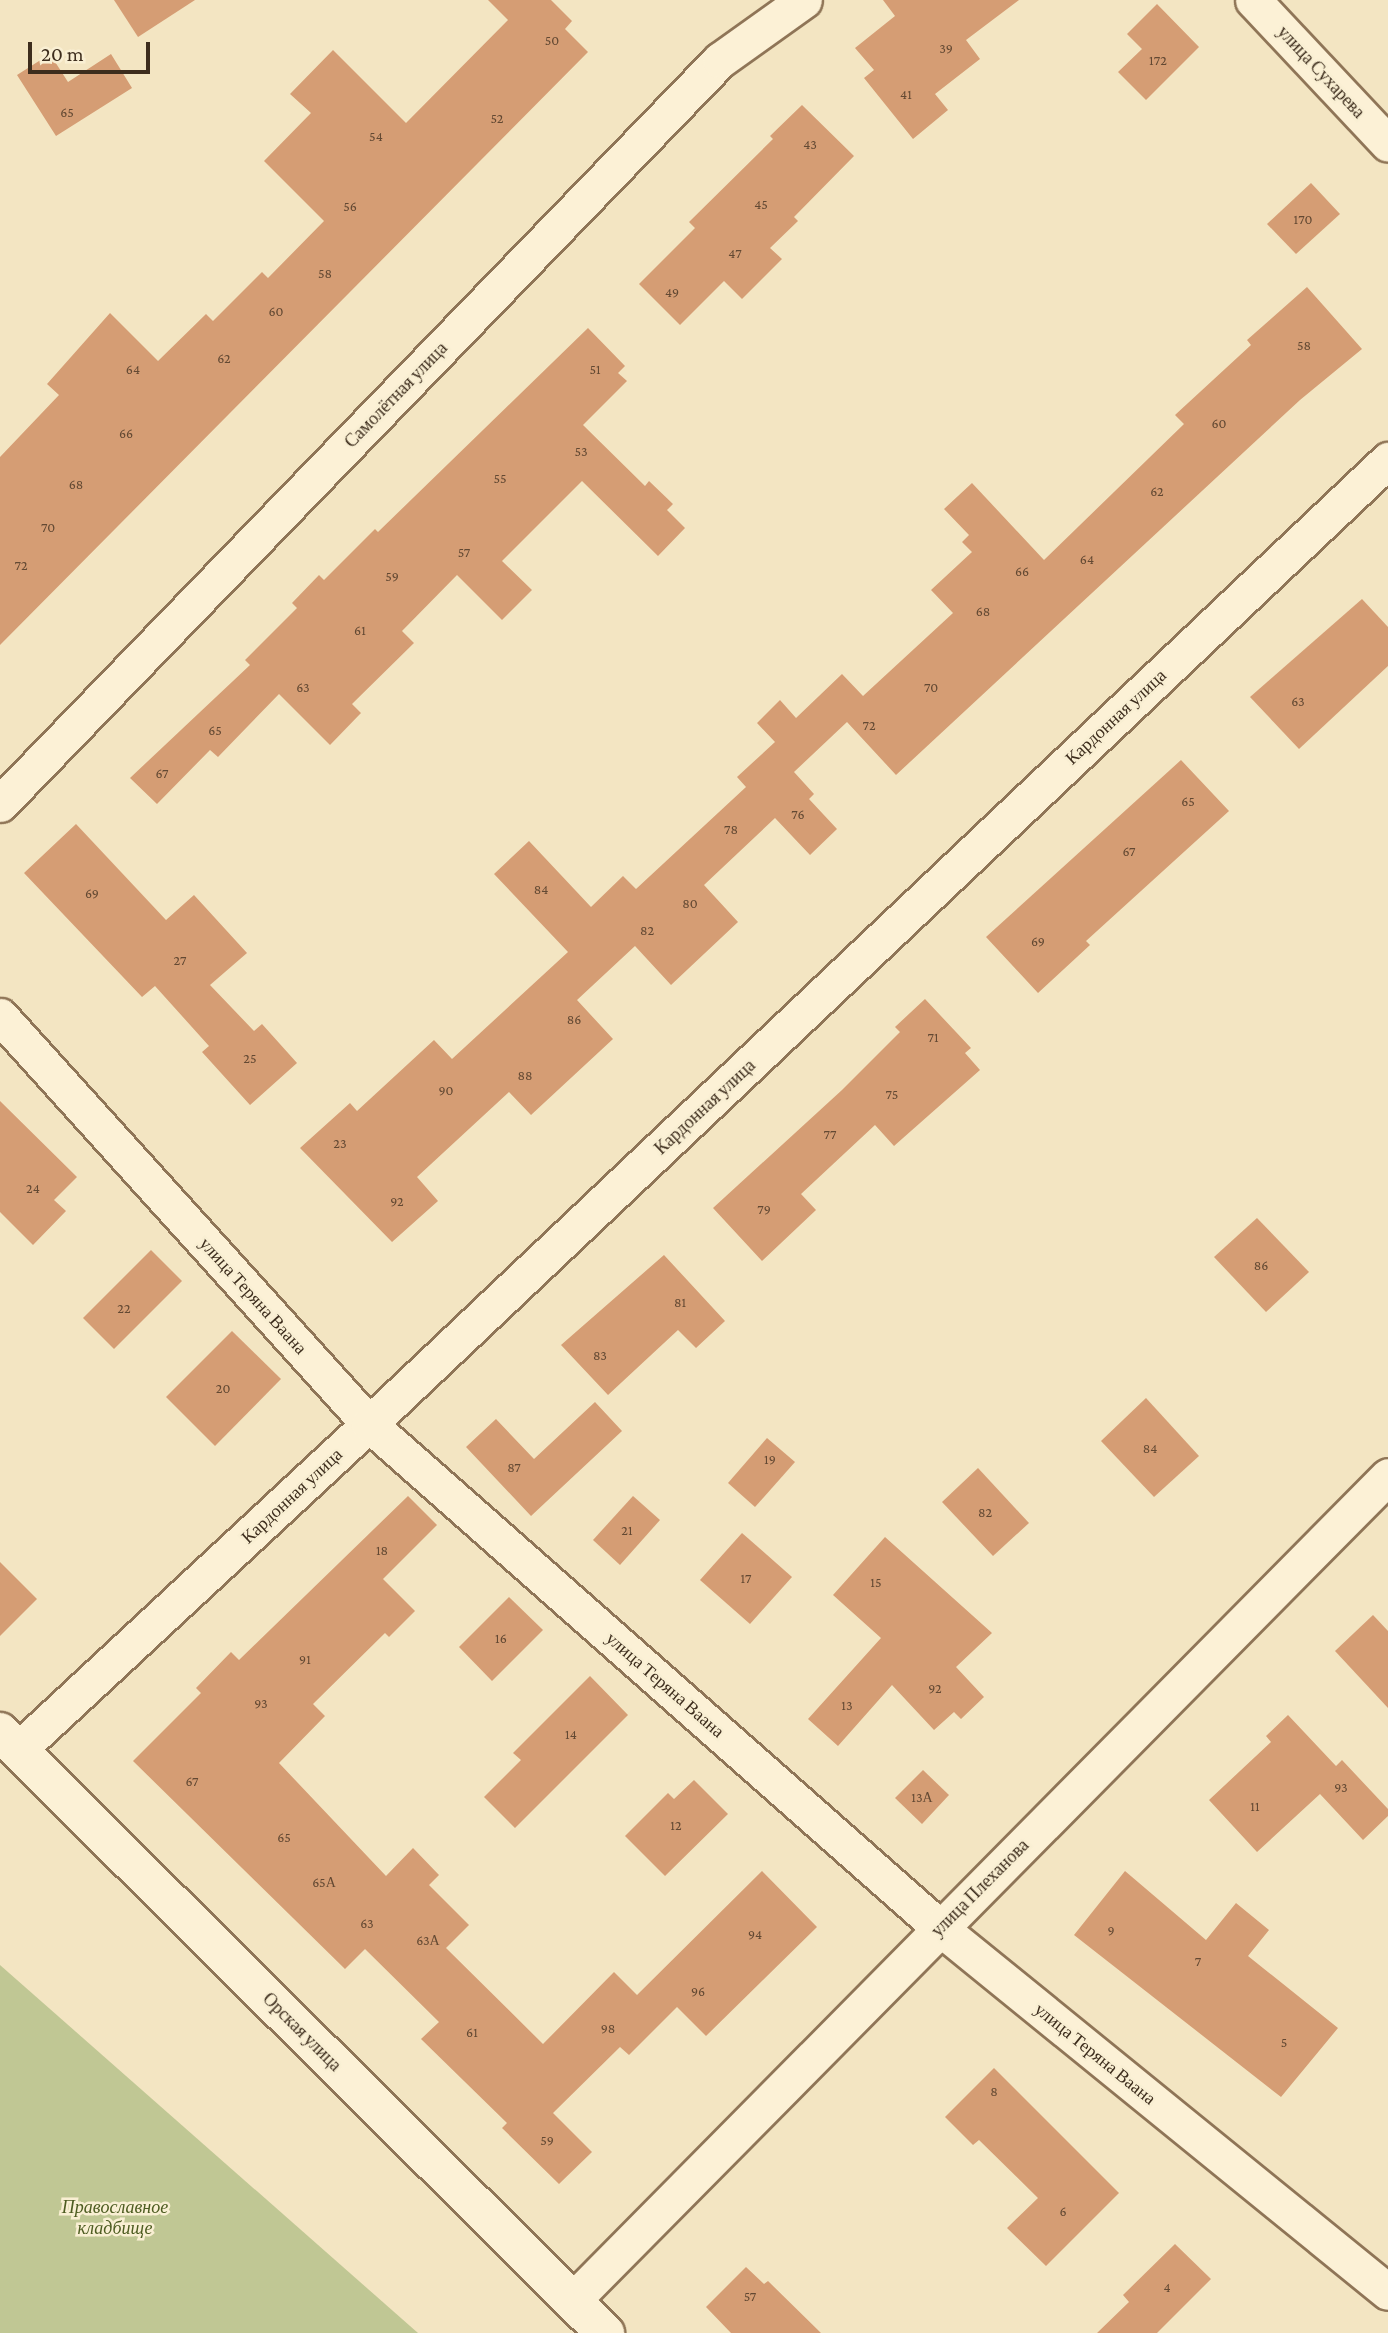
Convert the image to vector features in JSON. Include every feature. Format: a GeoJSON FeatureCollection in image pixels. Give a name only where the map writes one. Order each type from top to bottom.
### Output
{"type":"FeatureCollection","features":[{"type":"Feature","properties":{"kind":"main road","name":"Орская улица"},"geometry":{"type":"LineString","coordinates":[[9,1741],[605,2333]]}},
{"type":"Feature","properties":{"kind":"street","name":"Самолётная улица"},"geometry":{"type":"LineString","coordinates":[[0,804],[720,60],[804,0]]}},
{"type":"Feature","properties":{"kind":"street","name":"улица Сухарева"},"geometry":{"type":"LineString","coordinates":[[1254,0],[1388,144]]}},
{"type":"Feature","properties":{"kind":"street","name":"Кардонная улица"},"geometry":{"type":"LineString","coordinates":[[9,1741],[369,1424],[1388,460]]}},
{"type":"Feature","properties":{"kind":"street","name":"улица Теряна Ваана"},"geometry":{"type":"LineString","coordinates":[[0,1016],[369,1424],[940,1928],[1388,2292]]}},
{"type":"Feature","properties":{"kind":"street","name":"улица Плеханова"},"geometry":{"type":"LineString","coordinates":[[572,2301],[1388,1476]]}},
{"type":"Feature","properties":{"kind":"green space","name":"Православное кладбище"},"geometry":{"type":"Polygon","coordinates":[[[0,1965],[418,2333],[0,2333],[0,1965]]]}},
{"type":"Feature","properties":{"kind":"building"},"geometry":{"type":"Polygon","coordinates":[[[114,0],[195,0],[138,37],[114,0]]]}},
{"type":"Feature","properties":{"kind":"building"},"geometry":{"type":"Polygon","coordinates":[[[488,0],[551,0],[572,21],[565,29],[588,52],[0,645],[0,457],[59,395],[47,384],[110,313],[158,361],[206,314],[213,321],[262,272],[268,278],[324,221],[264,161],[311,113],[290,94],[333,50],[406,123],[508,20],[488,0]]]}},
{"type":"Feature","properties":{"kind":"building"},"geometry":{"type":"Polygon","coordinates":[[[883,0],[1019,0],[966,40],[980,59],[935,94],[948,110],[913,139],[864,78],[874,70],[855,48],[895,16],[883,0]]]}},
{"type":"Feature","properties":{"kind":"building"},"geometry":{"type":"Polygon","coordinates":[[[1157,4],[1199,47],[1146,100],[1118,72],[1142,49],[1127,34],[1157,4]]]}},
{"type":"Feature","properties":{"kind":"building"},"geometry":{"type":"Polygon","coordinates":[[[50,54],[68,82],[111,54],[132,88],[56,136],[17,75],[50,54]]]}},
{"type":"Feature","properties":{"kind":"building"},"geometry":{"type":"Polygon","coordinates":[[[802,105],[854,156],[794,217],[798,221],[770,248],[782,259],[742,299],[724,281],[680,325],[639,284],[695,228],[689,222],[773,139],[770,136],[802,105]]]}},
{"type":"Feature","properties":{"kind":"building"},"geometry":{"type":"Polygon","coordinates":[[[1311,183],[1340,214],[1296,254],[1267,224],[1311,183]]]}},
{"type":"Feature","properties":{"kind":"building"},"geometry":{"type":"Polygon","coordinates":[[[1307,287],[1362,349],[1300,400],[896,775],[847,722],[794,772],[814,794],[809,799],[837,829],[810,855],[775,818],[704,885],[738,922],[671,985],[635,946],[577,1000],[613,1039],[531,1115],[509,1092],[417,1177],[438,1201],[392,1242],[300,1148],[350,1103],[357,1111],[434,1040],[452,1059],[568,952],[494,874],[529,841],[591,907],[623,876],[636,889],[746,787],[737,777],[775,742],[757,723],[780,700],[796,718],[842,674],[863,696],[953,613],[931,590],[972,552],[962,542],[969,535],[944,509],[972,483],[1044,560],[1184,424],[1175,415],[1251,345],[1247,340],[1307,287]]]}},
{"type":"Feature","properties":{"kind":"building"},"geometry":{"type":"Polygon","coordinates":[[[588,328],[625,366],[618,373],[627,381],[583,425],[645,486],[649,481],[673,504],[667,510],[685,528],[658,556],[582,481],[502,561],[532,590],[502,620],[457,575],[402,631],[414,643],[352,704],[361,713],[330,745],[279,694],[218,757],[210,750],[157,804],[130,778],[250,665],[245,660],[297,608],[292,603],[319,575],[324,580],[375,529],[378,532],[588,328]]]}},
{"type":"Feature","properties":{"kind":"building"},"geometry":{"type":"Polygon","coordinates":[[[1362,599],[1388,627],[1388,666],[1299,749],[1250,697],[1362,599]]]}},
{"type":"Feature","properties":{"kind":"building"},"geometry":{"type":"Polygon","coordinates":[[[1181,760],[1229,811],[1086,941],[1090,945],[1038,993],[986,937],[1181,760]]]}},
{"type":"Feature","properties":{"kind":"building"},"geometry":{"type":"Polygon","coordinates":[[[76,824],[166,920],[194,895],[247,953],[210,985],[254,1031],[262,1024],[297,1063],[250,1105],[202,1052],[209,1046],[155,986],[142,997],[24,873],[76,824]]]}},
{"type":"Feature","properties":{"kind":"building"},"geometry":{"type":"Polygon","coordinates":[[[925,999],[971,1048],[965,1053],[980,1070],[894,1146],[875,1125],[801,1194],[816,1210],[762,1261],[713,1208],[842,1090],[900,1032],[895,1027],[925,999]]]}},
{"type":"Feature","properties":{"kind":"building"},"geometry":{"type":"Polygon","coordinates":[[[0,1101],[77,1177],[54,1200],[66,1211],[33,1245],[0,1212],[0,1101]]]}},
{"type":"Feature","properties":{"kind":"building"},"geometry":{"type":"Polygon","coordinates":[[[1257,1218],[1309,1272],[1266,1312],[1214,1257],[1257,1218]]]}},
{"type":"Feature","properties":{"kind":"building"},"geometry":{"type":"Polygon","coordinates":[[[151,1250],[182,1281],[114,1349],[83,1318],[151,1250]]]}},
{"type":"Feature","properties":{"kind":"building"},"geometry":{"type":"Polygon","coordinates":[[[664,1255],[725,1321],[696,1348],[678,1330],[608,1395],[561,1345],[664,1255]]]}},
{"type":"Feature","properties":{"kind":"building"},"geometry":{"type":"Polygon","coordinates":[[[232,1331],[281,1379],[215,1446],[166,1397],[232,1331]]]}},
{"type":"Feature","properties":{"kind":"building"},"geometry":{"type":"Polygon","coordinates":[[[1146,1398],[1199,1456],[1154,1497],[1101,1441],[1146,1398]]]}},
{"type":"Feature","properties":{"kind":"building"},"geometry":{"type":"Polygon","coordinates":[[[595,1402],[622,1431],[531,1516],[466,1447],[496,1419],[534,1459],[595,1402]]]}},
{"type":"Feature","properties":{"kind":"building"},"geometry":{"type":"Polygon","coordinates":[[[767,1438],[795,1462],[755,1507],[728,1483],[767,1438]]]}},
{"type":"Feature","properties":{"kind":"building"},"geometry":{"type":"Polygon","coordinates":[[[978,1468],[1029,1523],[993,1556],[942,1502],[978,1468]]]}},
{"type":"Feature","properties":{"kind":"building"},"geometry":{"type":"Polygon","coordinates":[[[408,1496],[437,1525],[383,1579],[415,1611],[389,1637],[385,1633],[313,1704],[325,1716],[279,1763],[386,1876],[413,1848],[439,1875],[429,1885],[469,1925],[446,1948],[543,2044],[614,1972],[637,1995],[762,1871],[817,1927],[706,2036],[677,2007],[629,2055],[620,2047],[553,2113],[592,2152],[559,2184],[502,2128],[507,2123],[421,2039],[439,2022],[365,1949],[345,1969],[133,1761],[201,1693],[196,1688],[231,1652],[239,1660],[408,1496]]]}},
{"type":"Feature","properties":{"kind":"building"},"geometry":{"type":"Polygon","coordinates":[[[633,1496],[660,1520],[620,1565],[593,1540],[633,1496]]]}},
{"type":"Feature","properties":{"kind":"building"},"geometry":{"type":"Polygon","coordinates":[[[742,1533],[792,1577],[750,1624],[700,1580],[742,1533]]]}},
{"type":"Feature","properties":{"kind":"building"},"geometry":{"type":"Polygon","coordinates":[[[885,1537],[992,1633],[956,1667],[984,1697],[961,1719],[954,1712],[934,1730],[892,1685],[838,1746],[808,1719],[881,1638],[833,1595],[885,1537]]]}},
{"type":"Feature","properties":{"kind":"building"},"geometry":{"type":"Polygon","coordinates":[[[0,1562],[37,1599],[0,1636],[0,1562]]]}},
{"type":"Feature","properties":{"kind":"building"},"geometry":{"type":"Polygon","coordinates":[[[509,1597],[543,1630],[492,1681],[459,1647],[509,1597]]]}},
{"type":"Feature","properties":{"kind":"building"},"geometry":{"type":"Polygon","coordinates":[[[1373,1615],[1388,1631],[1388,1708],[1335,1651],[1373,1615]]]}},
{"type":"Feature","properties":{"kind":"building"},"geometry":{"type":"Polygon","coordinates":[[[590,1676],[628,1715],[515,1828],[484,1797],[521,1760],[513,1753],[590,1676]]]}},
{"type":"Feature","properties":{"kind":"building"},"geometry":{"type":"Polygon","coordinates":[[[1288,1715],[1336,1766],[1342,1760],[1388,1809],[1388,1816],[1363,1840],[1320,1794],[1257,1852],[1209,1800],[1271,1742],[1266,1736],[1288,1715]]]}},
{"type":"Feature","properties":{"kind":"building"},"geometry":{"type":"Polygon","coordinates":[[[923,1770],[949,1795],[922,1824],[895,1798],[923,1770]]]}},
{"type":"Feature","properties":{"kind":"building"},"geometry":{"type":"Polygon","coordinates":[[[694,1780],[728,1814],[665,1876],[625,1836],[668,1793],[674,1799],[694,1780]]]}},
{"type":"Feature","properties":{"kind":"building"},"geometry":{"type":"Polygon","coordinates":[[[1125,1871],[1206,1940],[1236,1903],[1269,1930],[1248,1956],[1338,2028],[1281,2097],[1074,1935],[1125,1871]]]}},
{"type":"Feature","properties":{"kind":"building"},"geometry":{"type":"Polygon","coordinates":[[[994,2068],[1119,2193],[1046,2266],[1007,2228],[1038,2198],[979,2140],[973,2145],[945,2117],[994,2068]]]}},
{"type":"Feature","properties":{"kind":"building"},"geometry":{"type":"Polygon","coordinates":[[[1175,2244],[1211,2279],[1157,2333],[1097,2333],[1129,2302],[1123,2295],[1175,2244]]]}},
{"type":"Feature","properties":{"kind":"building"},"geometry":{"type":"Polygon","coordinates":[[[746,2267],[764,2284],[768,2281],[821,2333],[731,2333],[706,2307],[746,2267]]]}}]}
